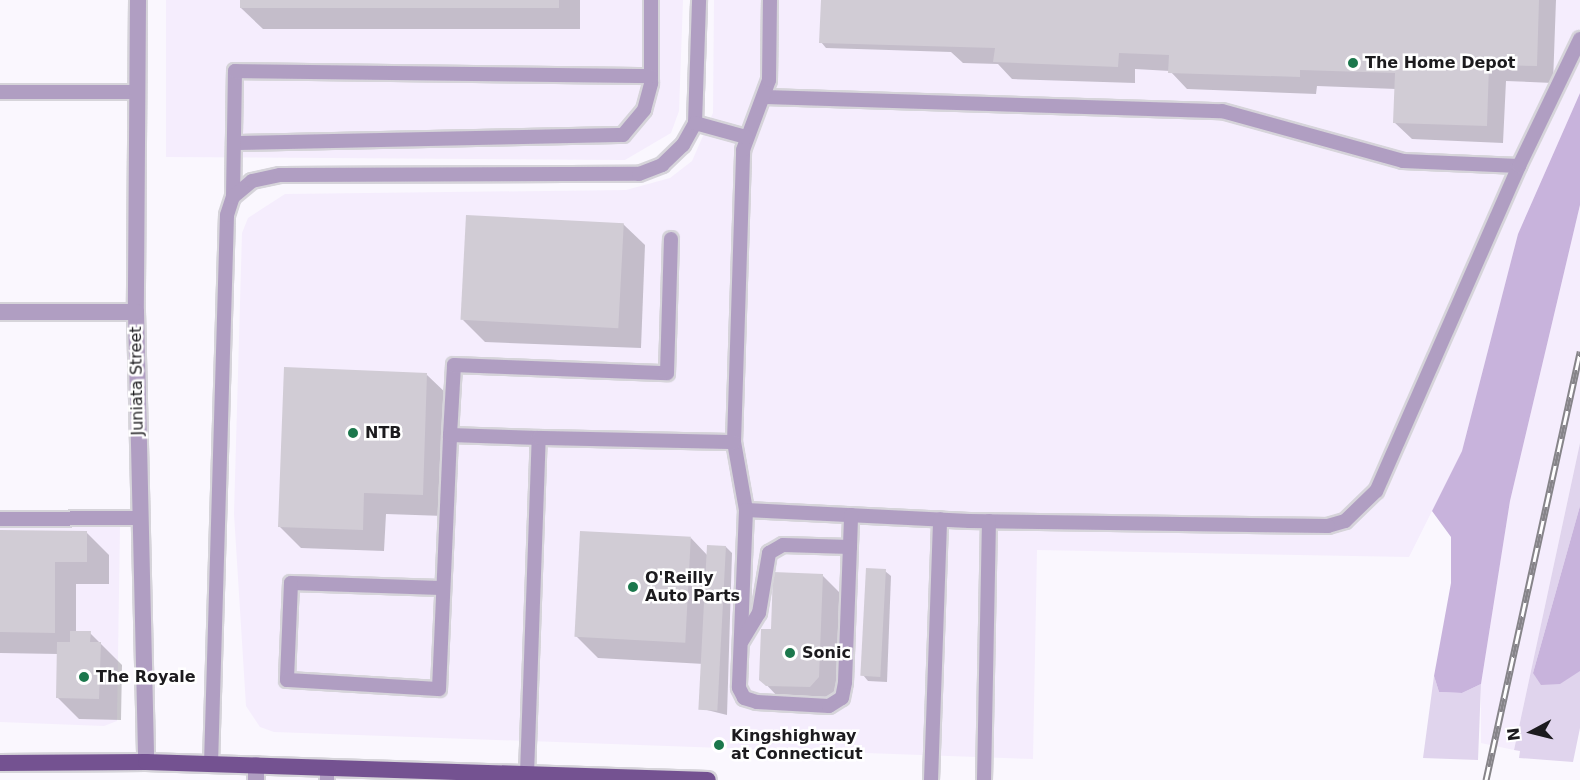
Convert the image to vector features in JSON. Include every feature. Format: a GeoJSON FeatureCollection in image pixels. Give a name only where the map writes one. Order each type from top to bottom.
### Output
{"type":"FeatureCollection","features":[{"type":"Feature","properties":{"kind":"main road"},"geometry":{"type":"LineString","coordinates":[[0,763],[146,762],[211,764],[256,772],[451,776],[526,774],[584,778],[708,780]]}},
{"type":"Feature","properties":{"kind":"street","name":"Juniata Street"},"geometry":{"type":"LineString","coordinates":[[138,0],[136,312],[146,762]]}},
{"type":"Feature","properties":{"kind":"street"},"geometry":{"type":"LineString","coordinates":[[0,312],[136,312]]}},
{"type":"Feature","properties":{"kind":"lane"},"geometry":{"type":"LineString","coordinates":[[234,143],[623,135],[644,110],[651,76],[651,0]]}},
{"type":"Feature","properties":{"kind":"lane"},"geometry":{"type":"LineString","coordinates":[[233,197],[252,181],[280,175],[639,174],[662,165],[683,145],[695,123],[699,0]]}},
{"type":"Feature","properties":{"kind":"lane"},"geometry":{"type":"LineString","coordinates":[[770,0],[764,97],[746,137],[734,442],[746,510],[739,688],[744,698],[829,706],[842,698],[851,515]]}},
{"type":"Feature","properties":{"kind":"lane"},"geometry":{"type":"LineString","coordinates":[[746,510],[989,521],[1328,526],[1344,521],[1376,491],[1519,166],[1580,39]]}},
{"type":"Feature","properties":{"kind":"lane"},"geometry":{"type":"LineString","coordinates":[[211,764],[227,215],[233,197],[235,71],[651,76]]}},
{"type":"Feature","properties":{"kind":"lane"},"geometry":{"type":"LineString","coordinates":[[0,92],[137,92]]}},
{"type":"Feature","properties":{"kind":"lane"},"geometry":{"type":"LineString","coordinates":[[764,97],[1222,111],[1403,161],[1519,166]]}},
{"type":"Feature","properties":{"kind":"lane"},"geometry":{"type":"LineString","coordinates":[[695,123],[746,137]]}},
{"type":"Feature","properties":{"kind":"lane"},"geometry":{"type":"LineString","coordinates":[[441,588],[291,584],[287,680],[439,689],[441,588],[454,365],[667,373],[671,239]]}},
{"type":"Feature","properties":{"kind":"lane"},"geometry":{"type":"LineString","coordinates":[[450,435],[734,442]]}},
{"type":"Feature","properties":{"kind":"lane"},"geometry":{"type":"LineString","coordinates":[[526,774],[539,438]]}},
{"type":"Feature","properties":{"kind":"lane"},"geometry":{"type":"LineString","coordinates":[[0,519],[141,518]]}},
{"type":"Feature","properties":{"kind":"lane"},"geometry":{"type":"LineString","coordinates":[[931,780],[940,519]]}},
{"type":"Feature","properties":{"kind":"lane"},"geometry":{"type":"LineString","coordinates":[[984,780],[989,521]]}},
{"type":"Feature","properties":{"kind":"lane"},"geometry":{"type":"LineString","coordinates":[[741,643],[759,613],[769,553],[783,545],[850,547]]}},
{"type":"Feature","properties":{"kind":"shaded area"},"geometry":{"type":"Polygon","coordinates":[[[166,0],[683,0],[679,111],[671,133],[625,160],[166,157],[166,0]]]}},
{"type":"Feature","properties":{"kind":"shaded area"},"geometry":{"type":"Polygon","coordinates":[[[714,0],[1580,0],[1580,93],[1518,234],[1462,451],[1409,557],[1037,550],[1033,759],[274,732],[260,727],[246,706],[234,514],[242,233],[248,218],[285,194],[626,190],[670,178],[692,161],[713,113],[714,0]]]}},
{"type":"Feature","properties":{"kind":"shaded area"},"geometry":{"type":"Polygon","coordinates":[[[1580,93],[1580,205],[1510,501],[1481,684],[1462,693],[1439,692],[1434,676],[1451,583],[1451,537],[1432,511],[1462,451],[1518,234],[1580,93]]]}},
{"type":"Feature","properties":{"kind":"shaded area"},"geometry":{"type":"Polygon","coordinates":[[[1580,205],[1580,443],[1514,750],[1481,743],[1481,684],[1510,501],[1580,205]]]}},
{"type":"Feature","properties":{"kind":"shaded area"},"geometry":{"type":"Polygon","coordinates":[[[1580,443],[1580,506],[1533,673],[1580,671],[1580,728],[1573,762],[1519,758],[1520,751],[1514,750],[1580,443]]]}},
{"type":"Feature","properties":{"kind":"shaded area"},"geometry":{"type":"Polygon","coordinates":[[[1580,506],[1580,671],[1560,684],[1541,685],[1533,673],[1580,506]]]}},
{"type":"Feature","properties":{"kind":"shaded area"},"geometry":{"type":"Polygon","coordinates":[[[120,526],[117,721],[104,726],[0,722],[0,527],[120,526]]]}},
{"type":"Feature","properties":{"kind":"shaded area"},"geometry":{"type":"Polygon","coordinates":[[[1434,676],[1439,692],[1462,693],[1481,684],[1478,760],[1423,758],[1434,676]]]}},
{"type":"Feature","properties":{"kind":"building"},"geometry":{"type":"Polygon","coordinates":[[[240,0],[559,0],[559,8],[240,8],[240,0]]]}},
{"type":"Feature","properties":{"kind":"building","name":"The Home Depot"},"geometry":{"type":"Polygon","coordinates":[[[821,0],[1539,0],[1537,66],[1489,65],[1487,126],[1393,123],[1395,73],[1300,70],[1300,77],[1168,73],[1169,55],[1119,53],[1118,67],[993,62],[995,48],[819,43],[821,0]]]}},
{"type":"Feature","properties":{"kind":"building"},"geometry":{"type":"Polygon","coordinates":[[[466,215],[624,223],[618,328],[461,320],[466,215]]]}},
{"type":"Feature","properties":{"kind":"building","name":"NTB"},"geometry":{"type":"Polygon","coordinates":[[[284,367],[427,373],[423,495],[364,493],[363,530],[278,527],[284,367]]]}},
{"type":"Feature","properties":{"kind":"building"},"geometry":{"type":"Polygon","coordinates":[[[0,530],[87,531],[87,562],[55,562],[55,633],[0,632],[0,530]]]}},
{"type":"Feature","properties":{"kind":"building","name":"O'Reilly Auto Parts"},"geometry":{"type":"Polygon","coordinates":[[[580,531],[691,537],[685,643],[574,637],[580,531]]]}},
{"type":"Feature","properties":{"kind":"building"},"geometry":{"type":"Polygon","coordinates":[[[707,545],[726,546],[717,711],[698,710],[707,545]]]}},
{"type":"Feature","properties":{"kind":"building"},"geometry":{"type":"Polygon","coordinates":[[[866,568],[886,569],[880,677],[860,676],[866,568]]]}},
{"type":"Feature","properties":{"kind":"building","name":"Sonic"},"geometry":{"type":"Polygon","coordinates":[[[773,572],[823,574],[819,677],[810,687],[766,686],[759,680],[761,629],[771,629],[773,572]]]}},
{"type":"Feature","properties":{"kind":"building"},"geometry":{"type":"Polygon","coordinates":[[[70,631],[91,631],[90,642],[101,642],[99,699],[56,698],[57,642],[70,642],[70,631]]]}},
{"type":"Feature","properties":{"kind":"railway"},"geometry":{"type":"LineString","coordinates":[[1486,780],[1580,351]]}},
{"type":"Feature","properties":{"kind":"place","name":"The Home Depot"},"geometry":{"type":"Point","coordinates":[1353,63]}},
{"type":"Feature","properties":{"kind":"place","name":"NTB"},"geometry":{"type":"Point","coordinates":[353,433]}},
{"type":"Feature","properties":{"kind":"place","name":"O'Reilly Auto Parts"},"geometry":{"type":"Point","coordinates":[633,587]}},
{"type":"Feature","properties":{"kind":"place","name":"Sonic"},"geometry":{"type":"Point","coordinates":[790,653]}},
{"type":"Feature","properties":{"kind":"place","name":"The Royale"},"geometry":{"type":"Point","coordinates":[84,677]}},
{"type":"Feature","properties":{"kind":"place","name":"Kingshighway at Connecticut"},"geometry":{"type":"Point","coordinates":[719,745]}}]}
